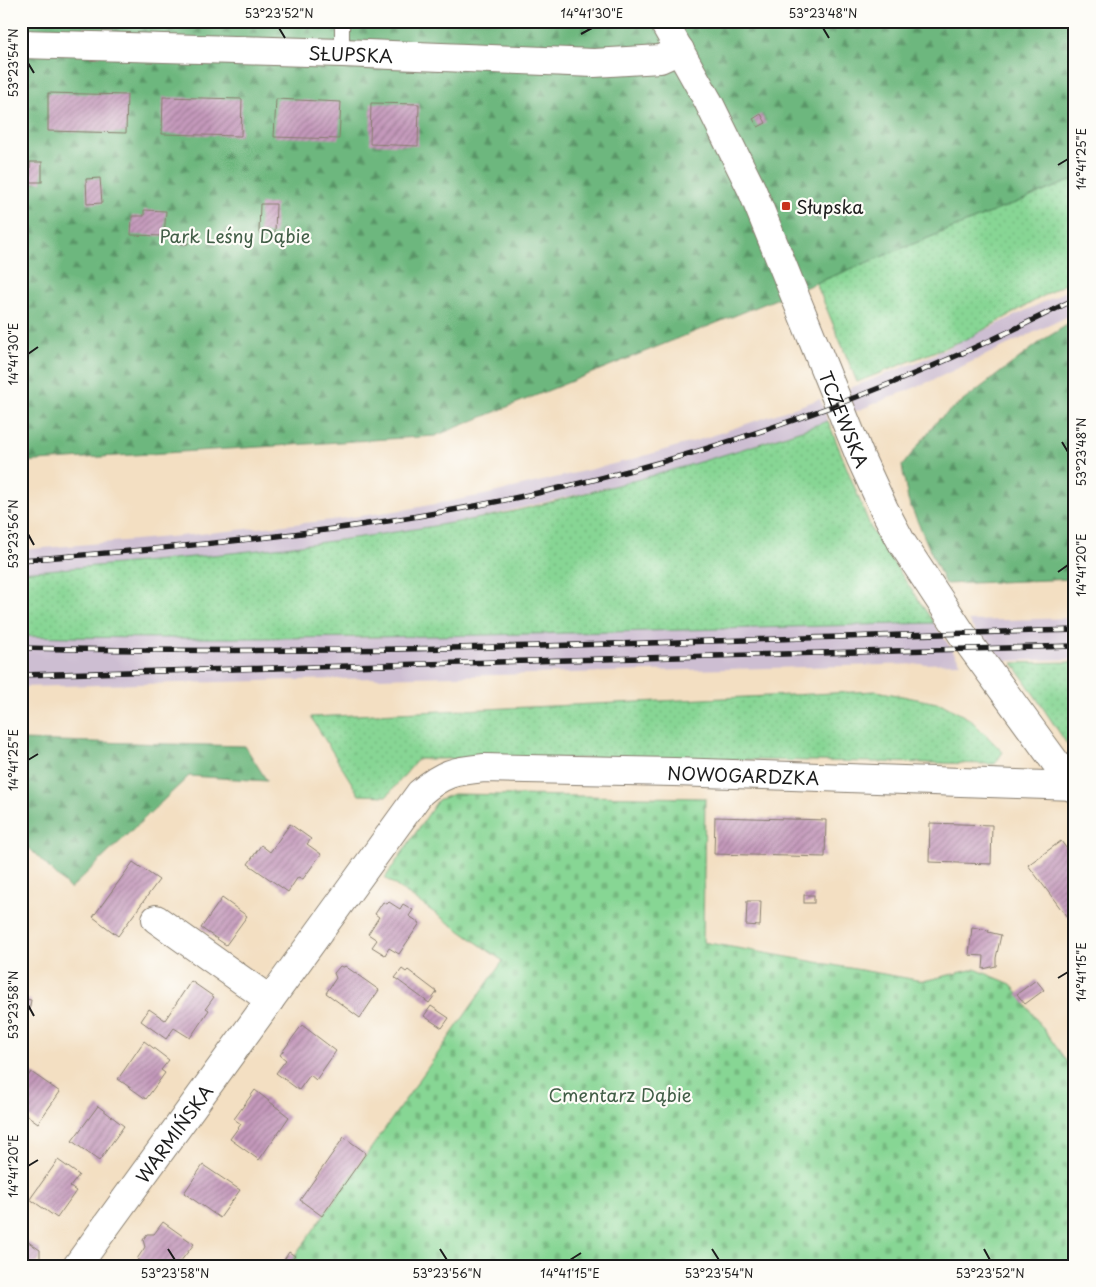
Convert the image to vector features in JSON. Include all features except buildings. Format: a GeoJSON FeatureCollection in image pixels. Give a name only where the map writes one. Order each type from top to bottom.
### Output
{"type":"FeatureCollection","features":[{"type":"Feature","properties":{"kind":"street","name":"TCZEWSKA"},"geometry":{"type":"LineString","coordinates":[[663,21],[708,101],[752,190],[861,459],[884,510],[902,543],[962,634],[1074,787]]}},
{"type":"Feature","properties":{"kind":"street","name":"SŁUPSKA"},"geometry":{"type":"LineString","coordinates":[[21,44],[342,53],[594,63],[660,59],[680,50]]}},
{"type":"Feature","properties":{"kind":"street","name":"NOWOGARDZKA"},"geometry":{"type":"LineString","coordinates":[[420,793],[438,778],[462,770],[484,768],[674,772],[1074,787]]}},
{"type":"Feature","properties":{"kind":"street","name":"WARMIŃSKA"},"geometry":{"type":"LineString","coordinates":[[77,1266],[420,793]]}},
{"type":"Feature","properties":{"kind":"street"},"geometry":{"type":"LineString","coordinates":[[156,919],[270,1000]]}},
{"type":"Feature","properties":{"kind":"lane"},"geometry":{"type":"LineString","coordinates":[[342,21],[342,53]]}},
{"type":"Feature","properties":{"kind":"shaded area"},"geometry":{"type":"Polygon","coordinates":[[[1075,287],[1075,313],[931,381],[854,412],[845,390],[922,360],[1075,287]]]}},
{"type":"Feature","properties":{"kind":"shaded area"},"geometry":{"type":"Polygon","coordinates":[[[820,399],[828,421],[708,460],[636,480],[488,516],[410,530],[256,551],[21,572],[21,550],[332,520],[484,495],[630,460],[702,439],[820,399]]]}},
{"type":"Feature","properties":{"kind":"shaded area"},"geometry":{"type":"Polygon","coordinates":[[[1075,618],[1075,659],[996,661],[968,621],[1075,618]]]}},
{"type":"Feature","properties":{"kind":"shaded area"},"geometry":{"type":"Polygon","coordinates":[[[934,623],[961,663],[21,687],[21,636],[348,638],[934,623]]]}},
{"type":"Feature","properties":{"kind":"green space","name":"Park Leśny Dąbie"},"geometry":{"type":"Polygon","coordinates":[[[21,21],[1075,21],[1075,179],[435,436],[21,462],[21,21]]]}},
{"type":"Feature","properties":{"kind":"green space"},"geometry":{"type":"Polygon","coordinates":[[[1075,179],[1075,278],[969,338],[857,382],[816,283],[1075,179]]]}},
{"type":"Feature","properties":{"kind":"green space"},"geometry":{"type":"Polygon","coordinates":[[[1075,320],[1075,579],[945,584],[908,500],[902,466],[938,420],[1043,340],[1075,320]]]}},
{"type":"Feature","properties":{"kind":"green space"},"geometry":{"type":"Polygon","coordinates":[[[828,421],[872,531],[934,623],[364,637],[135,638],[21,636],[21,572],[312,544],[486,517],[528,508],[656,474],[743,449],[828,421]]]}},
{"type":"Feature","properties":{"kind":"green space"},"geometry":{"type":"Polygon","coordinates":[[[1075,662],[1075,756],[1013,663],[1075,662]]]}},
{"type":"Feature","properties":{"kind":"green space"},"geometry":{"type":"Polygon","coordinates":[[[877,691],[942,704],[971,720],[1003,752],[995,764],[636,758],[418,759],[387,796],[359,795],[311,717],[877,691]]]}},
{"type":"Feature","properties":{"kind":"green space"},"geometry":{"type":"Polygon","coordinates":[[[21,740],[245,746],[267,781],[189,776],[70,889],[28,847],[21,831],[21,740]]]}},
{"type":"Feature","properties":{"kind":"green space","name":"Cmentarz Dąbie"},"geometry":{"type":"Polygon","coordinates":[[[453,794],[705,798],[703,942],[923,981],[975,969],[1011,984],[1075,1073],[1075,1266],[288,1266],[503,961],[385,878],[438,800],[453,794]]]}},
{"type":"Feature","properties":{"kind":"railway"},"geometry":{"type":"LineString","coordinates":[[21,560],[177,547],[333,529],[436,513],[519,497],[601,478],[683,456],[843,402],[922,371],[1075,299]]}},
{"type":"Feature","properties":{"kind":"railway"},"geometry":{"type":"LineString","coordinates":[[21,648],[153,650],[416,649],[1075,630]]}},
{"type":"Feature","properties":{"kind":"railway"},"geometry":{"type":"LineString","coordinates":[[21,675],[1075,646]]}},
{"type":"Feature","properties":{"kind":"place","name":"Słupska"},"geometry":{"type":"Point","coordinates":[786,206]}}]}
